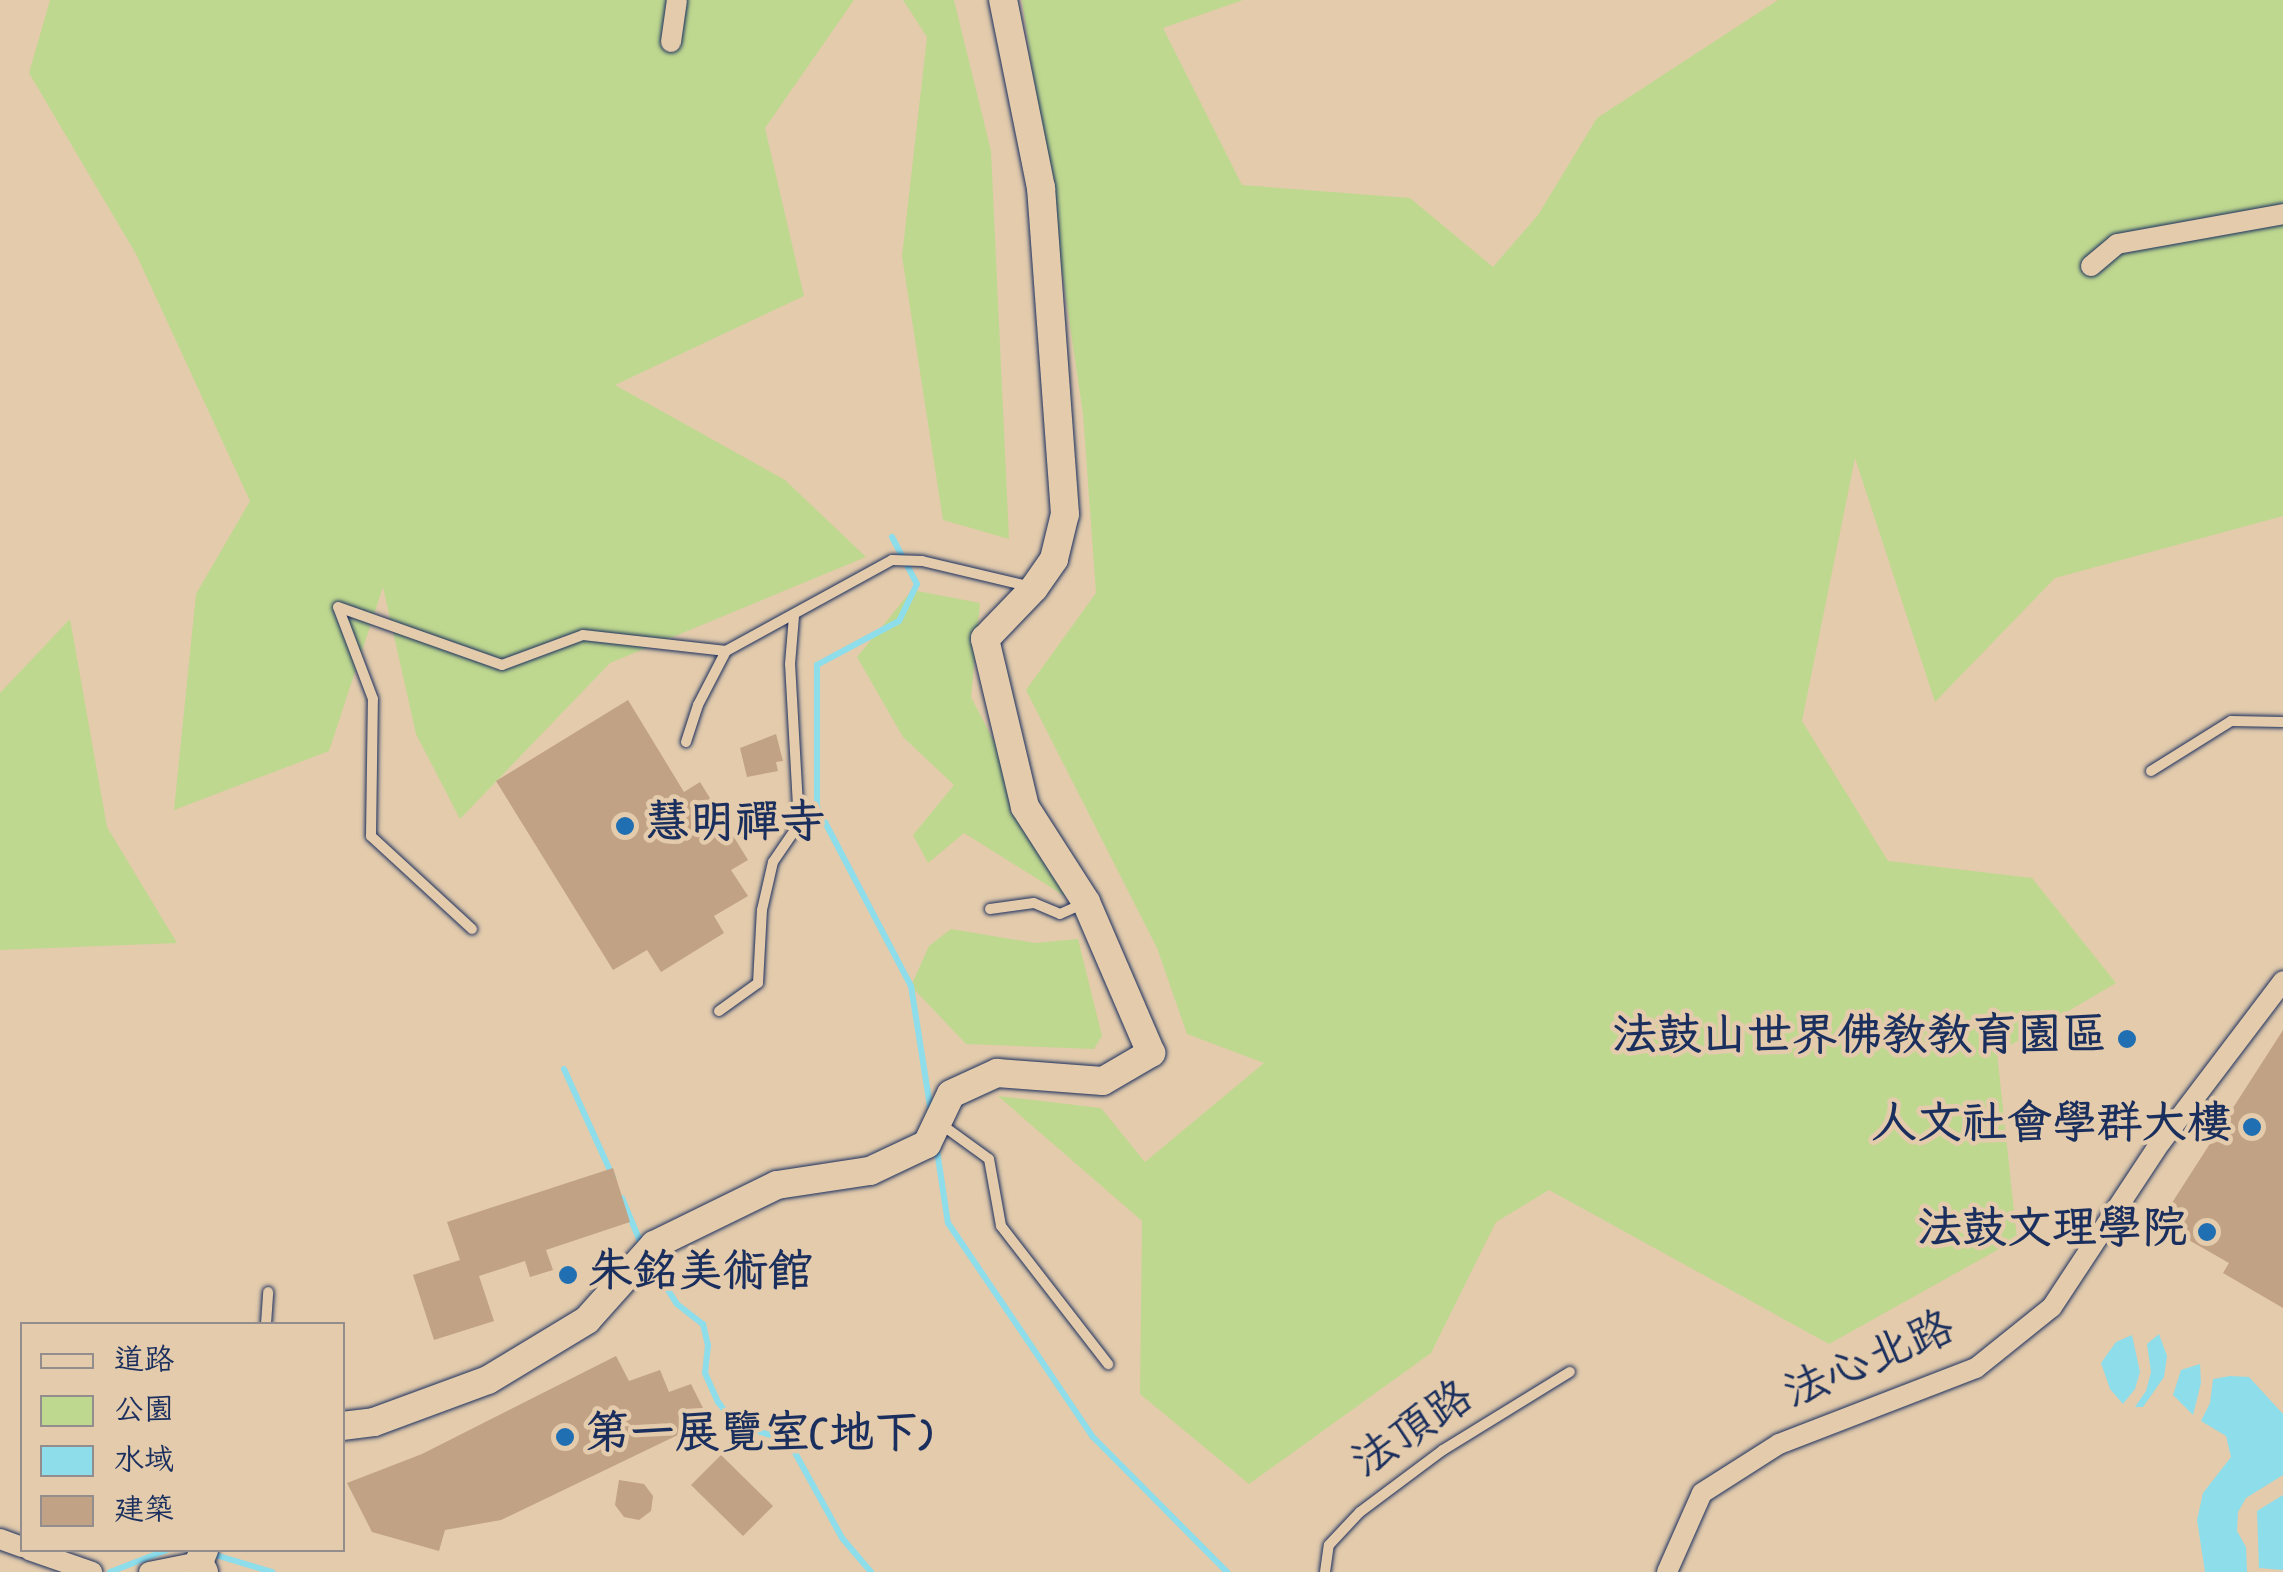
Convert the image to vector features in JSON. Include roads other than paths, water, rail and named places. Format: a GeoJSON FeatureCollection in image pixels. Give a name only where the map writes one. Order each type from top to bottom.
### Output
{"type":"FeatureCollection","features":[{"type":"Feature","properties":{"kind":"street"},"geometry":{"type":"LineString","coordinates":[[671,42],[678,0]]}},
{"type":"Feature","properties":{"kind":"street"},"geometry":{"type":"LineString","coordinates":[[345,1426],[374,1422],[488,1380],[587,1320],[654,1244],[776,1185],[870,1171],[927,1144],[951,1094],[997,1072],[1102,1081],[1151,1053],[1086,902],[1025,807],[985,639],[1034,588],[1054,559],[1066,514],[1041,188],[1003,0]]}},
{"type":"Feature","properties":{"kind":"street"},"geometry":{"type":"LineString","coordinates":[[2092,266],[2118,244],[2283,214]]}},
{"type":"Feature","properties":{"kind":"street","name":"法心北路"},"geometry":{"type":"LineString","coordinates":[[1666,1572],[1702,1493],[1779,1444],[1976,1368],[2052,1306],[2161,1142],[2283,981]]}},
{"type":"Feature","properties":{"kind":"street"},"geometry":{"type":"LineString","coordinates":[[37,1552],[92,1572]]}},
{"type":"Feature","properties":{"kind":"street"},"geometry":{"type":"LineString","coordinates":[[149,1572],[202,1561]]}},
{"type":"Feature","properties":{"kind":"lane"},"geometry":{"type":"LineString","coordinates":[[472,928],[371,836],[373,699],[338,607],[502,664],[583,636],[726,651],[892,560],[922,560],[1034,588]]}},
{"type":"Feature","properties":{"kind":"lane"},"geometry":{"type":"LineString","coordinates":[[719,1011],[758,982],[762,910],[773,862],[800,824],[790,664],[794,616]]}},
{"type":"Feature","properties":{"kind":"lane"},"geometry":{"type":"LineString","coordinates":[[686,742],[698,705],[726,651]]}},
{"type":"Feature","properties":{"kind":"lane"},"geometry":{"type":"LineString","coordinates":[[2152,771],[2231,720],[2283,722]]}},
{"type":"Feature","properties":{"kind":"lane"},"geometry":{"type":"LineString","coordinates":[[990,909],[1034,903],[1060,914],[1086,902]]}},
{"type":"Feature","properties":{"kind":"lane"},"geometry":{"type":"LineString","coordinates":[[938,1122],[989,1159],[1001,1226],[1108,1364]]}},
{"type":"Feature","properties":{"kind":"lane"},"geometry":{"type":"LineString","coordinates":[[266,1322],[268,1292]]}},
{"type":"Feature","properties":{"kind":"lane","name":"法頂路"},"geometry":{"type":"LineString","coordinates":[[1325,1572],[1329,1544],[1360,1512],[1443,1450],[1570,1372]]}},
{"type":"Feature","properties":{"kind":"water"},"geometry":{"type":"Polygon","coordinates":[[[2159,1334],[2167,1356],[2164,1377],[2143,1407],[2135,1407],[2146,1391],[2151,1372],[2147,1344],[2159,1334]]]}},
{"type":"Feature","properties":{"kind":"water"},"geometry":{"type":"Polygon","coordinates":[[[2132,1335],[2140,1372],[2135,1389],[2123,1404],[2110,1389],[2101,1363],[2116,1342],[2132,1335]]]}},
{"type":"Feature","properties":{"kind":"water"},"geometry":{"type":"Polygon","coordinates":[[[2200,1364],[2201,1383],[2193,1415],[2173,1395],[2181,1370],[2200,1364]]]}},
{"type":"Feature","properties":{"kind":"water"},"geometry":{"type":"Polygon","coordinates":[[[2249,1377],[2283,1414],[2283,1475],[2246,1498],[2238,1512],[2237,1531],[2246,1547],[2247,1572],[2205,1572],[2197,1520],[2203,1493],[2231,1457],[2226,1436],[2201,1421],[2210,1403],[2213,1379],[2249,1377]]]}},
{"type":"Feature","properties":{"kind":"water"},"geometry":{"type":"Polygon","coordinates":[[[2283,1495],[2283,1570],[2259,1568],[2257,1511],[2283,1495]]]}},
{"type":"Feature","properties":{"kind":"waterway"},"geometry":{"type":"LineString","coordinates":[[892,537],[917,584],[899,621],[817,665],[817,807],[911,986],[931,1112]]}},
{"type":"Feature","properties":{"kind":"waterway"},"geometry":{"type":"LineString","coordinates":[[564,1069],[613,1177]]}},
{"type":"Feature","properties":{"kind":"waterway"},"geometry":{"type":"LineString","coordinates":[[936,1144],[948,1223],[1092,1436],[1227,1572]]}},
{"type":"Feature","properties":{"kind":"waterway"},"geometry":{"type":"LineString","coordinates":[[622,1198],[642,1246]]}},
{"type":"Feature","properties":{"kind":"waterway"},"geometry":{"type":"LineString","coordinates":[[650,1262],[677,1304],[703,1324],[708,1345],[705,1373],[718,1402],[736,1425],[788,1440],[842,1538],[871,1572]]}},
{"type":"Feature","properties":{"kind":"waterway"},"geometry":{"type":"LineString","coordinates":[[110,1572],[162,1552]]}},
{"type":"Feature","properties":{"kind":"waterway"},"geometry":{"type":"LineString","coordinates":[[212,1554],[272,1572]]}},
{"type":"Feature","properties":{"kind":"place","name":"慧明禪寺"},"geometry":{"type":"Point","coordinates":[625,826]}},
{"type":"Feature","properties":{"kind":"place","name":"法鼓山世界佛教教育園區"},"geometry":{"type":"Point","coordinates":[2127,1039]}},
{"type":"Feature","properties":{"kind":"place","name":"人文社會學群大樓"},"geometry":{"type":"Point","coordinates":[2252,1127]}},
{"type":"Feature","properties":{"kind":"place","name":"法鼓文理學院"},"geometry":{"type":"Point","coordinates":[2207,1232]}},
{"type":"Feature","properties":{"kind":"place","name":"朱銘美術館"},"geometry":{"type":"Point","coordinates":[568,1275]}},
{"type":"Feature","properties":{"kind":"place","name":"第一展覽室(地下)"},"geometry":{"type":"Point","coordinates":[565,1437]}}]}
